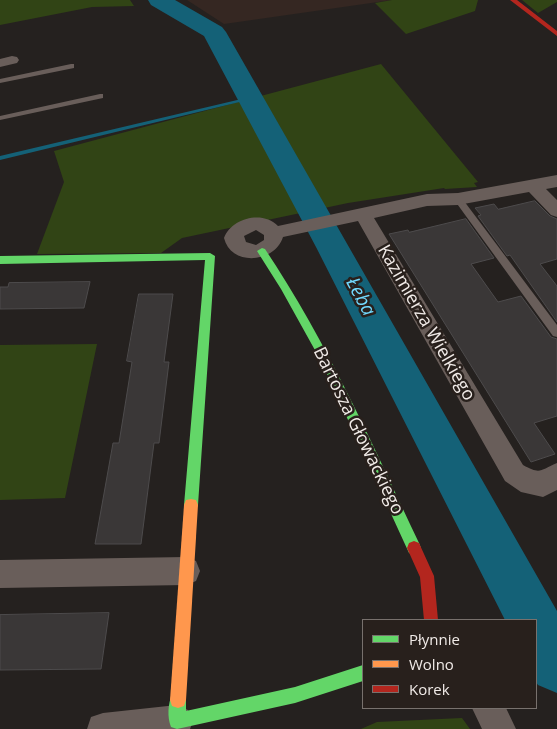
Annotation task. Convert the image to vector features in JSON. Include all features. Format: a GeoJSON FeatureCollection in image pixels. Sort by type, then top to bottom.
{"type":"FeatureCollection","features":[{"type":"Feature","properties":{"kind":"street"},"geometry":{"type":"LineString","coordinates":[[512,0],[557,34]]}},
{"type":"Feature","properties":{"kind":"street"},"geometry":{"type":"LineString","coordinates":[[274,233],[427,200],[458,199],[557,181]]}},
{"type":"Feature","properties":{"kind":"street"},"geometry":{"type":"LineString","coordinates":[[533,185],[557,211]]}},
{"type":"Feature","properties":{"kind":"street","name":"Kazimierza Wielkiego"},"geometry":{"type":"LineString","coordinates":[[353,216],[514,473],[530,483],[544,485],[557,475]]}},
{"type":"Feature","properties":{"kind":"street"},"geometry":{"type":"LineString","coordinates":[[257,223],[270,228],[274,233],[274,240],[270,246],[262,251],[245,250],[239,247],[234,236],[237,231],[249,224],[257,223]]}},
{"type":"Feature","properties":{"kind":"street","name":"Bartosza Głowackiego"},"geometry":{"type":"LineString","coordinates":[[262,251],[275,270],[327,362],[427,576],[431,619]]}},
{"type":"Feature","properties":{"kind":"street"},"geometry":{"type":"LineString","coordinates":[[0,260],[210,256],[186,571],[177,721]]}},
{"type":"Feature","properties":{"kind":"street"},"geometry":{"type":"LineString","coordinates":[[0,574],[186,571]]}},
{"type":"Feature","properties":{"kind":"street"},"geometry":{"type":"LineString","coordinates":[[103,729],[177,721],[295,695],[362,673]]}},
{"type":"Feature","properties":{"kind":"street"},"geometry":{"type":"LineString","coordinates":[[489,709],[500,729]]}},
{"type":"Feature","properties":{"kind":"lane"},"geometry":{"type":"LineString","coordinates":[[0,81],[71,66]]}},
{"type":"Feature","properties":{"kind":"lane"},"geometry":{"type":"LineString","coordinates":[[0,118],[100,96]]}},
{"type":"Feature","properties":{"kind":"lane"},"geometry":{"type":"LineString","coordinates":[[458,199],[557,332]]}},
{"type":"Feature","properties":{"kind":"shaded area"},"geometry":{"type":"Polygon","coordinates":[[[187,0],[392,0],[224,24],[187,0]]]}},
{"type":"Feature","properties":{"kind":"green space"},"geometry":{"type":"Polygon","coordinates":[[[0,0],[130,0],[134,6],[92,7],[0,25],[0,0]]]}},
{"type":"Feature","properties":{"kind":"green space"},"geometry":{"type":"Polygon","coordinates":[[[392,0],[478,0],[475,11],[406,34],[375,3],[392,0]]]}},
{"type":"Feature","properties":{"kind":"green space"},"geometry":{"type":"Polygon","coordinates":[[[522,0],[557,0],[557,2],[538,13],[522,0]]]}},
{"type":"Feature","properties":{"kind":"green space"},"geometry":{"type":"Polygon","coordinates":[[[381,64],[478,182],[474,183],[477,187],[444,188],[348,203],[182,238],[161,253],[37,254],[64,182],[54,151],[381,64]]]}},
{"type":"Feature","properties":{"kind":"green space"},"geometry":{"type":"Polygon","coordinates":[[[97,344],[65,498],[0,500],[0,345],[97,344]]]}},
{"type":"Feature","properties":{"kind":"green space"},"geometry":{"type":"Polygon","coordinates":[[[462,718],[470,729],[361,729],[377,722],[462,718]]]}},
{"type":"Feature","properties":{"kind":"building"},"geometry":{"type":"Polygon","coordinates":[[[535,201],[550,216],[557,219],[557,259],[540,264],[557,286],[557,322],[510,255],[507,256],[478,216],[481,215],[475,208],[494,204],[498,209],[535,201]]]}},
{"type":"Feature","properties":{"kind":"building"},"geometry":{"type":"Polygon","coordinates":[[[466,219],[494,258],[471,264],[498,302],[521,296],[551,337],[557,339],[557,416],[534,423],[555,454],[531,462],[389,234],[408,230],[409,232],[466,219]]]}},
{"type":"Feature","properties":{"kind":"building"},"geometry":{"type":"Polygon","coordinates":[[[90,282],[84,308],[0,309],[0,287],[8,287],[9,283],[90,282]]]}},
{"type":"Feature","properties":{"kind":"building"},"geometry":{"type":"Polygon","coordinates":[[[139,294],[173,294],[164,362],[169,362],[159,443],[154,443],[141,544],[95,544],[113,443],[119,443],[132,362],[127,361],[139,294]]]}},
{"type":"Feature","properties":{"kind":"building"},"geometry":{"type":"Polygon","coordinates":[[[109,613],[101,669],[0,670],[0,615],[109,613]]]}},
{"type":"Feature","properties":{"kind":"waterway","name":"Łeba"},"geometry":{"type":"LineString","coordinates":[[159,0],[214,32],[333,247],[532,619]]}},
{"type":"Feature","properties":{"kind":"waterway"},"geometry":{"type":"LineString","coordinates":[[0,158],[250,98]]}},
{"type":"Feature","properties":{"kind":"waterway","name":"Łeba"},"geometry":{"type":"LineString","coordinates":[[537,628],[557,666]]}},
{"type":"Feature","properties":{"kind":"traffic: fast"},"geometry":{"type":"LineString","coordinates":[[262,251],[306,322],[344,396],[414,548]]}},
{"type":"Feature","properties":{"kind":"traffic: fast"},"geometry":{"type":"LineString","coordinates":[[0,260],[210,256],[191,505]]}},
{"type":"Feature","properties":{"kind":"traffic: fast"},"geometry":{"type":"LineString","coordinates":[[178,700],[177,721],[295,695],[362,673]]}},
{"type":"Feature","properties":{"kind":"traffic: slow"},"geometry":{"type":"LineString","coordinates":[[178,700],[191,505]]}},
{"type":"Feature","properties":{"kind":"traffic: jam"},"geometry":{"type":"LineString","coordinates":[[513,0],[557,34]]}},
{"type":"Feature","properties":{"kind":"traffic: jam"},"geometry":{"type":"LineString","coordinates":[[414,548],[427,576],[431,619]]}}]}
